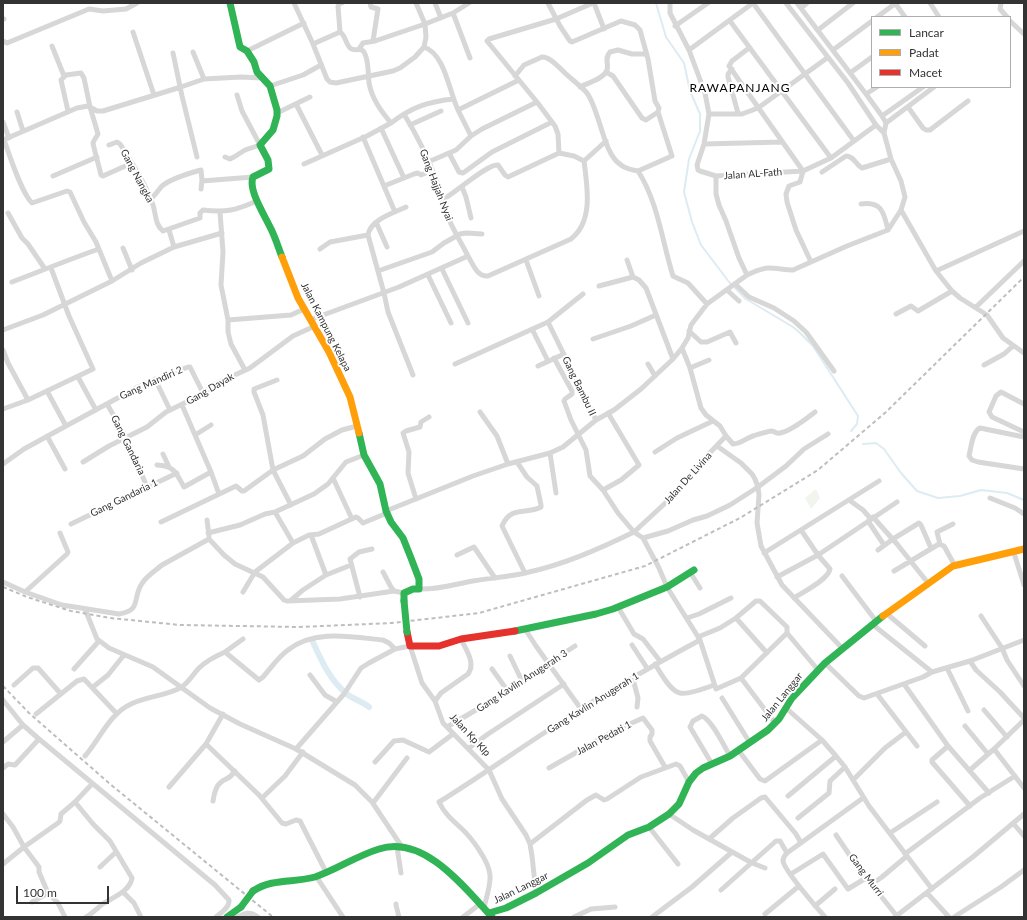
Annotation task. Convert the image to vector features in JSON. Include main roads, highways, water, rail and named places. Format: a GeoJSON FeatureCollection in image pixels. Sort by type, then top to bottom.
{"type":"FeatureCollection","features":[{"type":"Feature","properties":{"kind":"waterway"},"geometry":{"type":"LineString","coordinates":[[656,3],[666,37],[684,63],[690,91],[700,114],[700,131],[689,159],[684,192],[692,222],[701,245],[729,282],[746,299],[793,327],[813,346],[858,416],[857,424],[851,431]]}},
{"type":"Feature","properties":{"kind":"waterway"},"geometry":{"type":"LineString","coordinates":[[863,444],[876,443],[884,449],[901,473],[917,491],[938,498],[960,496],[981,490],[1007,493],[1024,500]]}},
{"type":"Feature","properties":{"kind":"waterway"},"geometry":{"type":"LineString","coordinates":[[312,640],[331,677],[336,683],[348,695],[369,707]]}},
{"type":"Feature","properties":{"kind":"railway"},"geometry":{"type":"LineString","coordinates":[[3,587],[27,597],[71,611],[110,618],[180,625],[299,627],[392,623],[479,613],[645,566],[740,518],[818,470],[886,412],[1024,277]]}},
{"type":"Feature","properties":{"kind":"railway"},"geometry":{"type":"LineString","coordinates":[[3,686],[29,713],[110,784],[273,917]]}},
{"type":"Feature","properties":{"kind":"district","name":"RAWAPANJANG"},"geometry":{"type":"Point","coordinates":[740,88]}}]}
